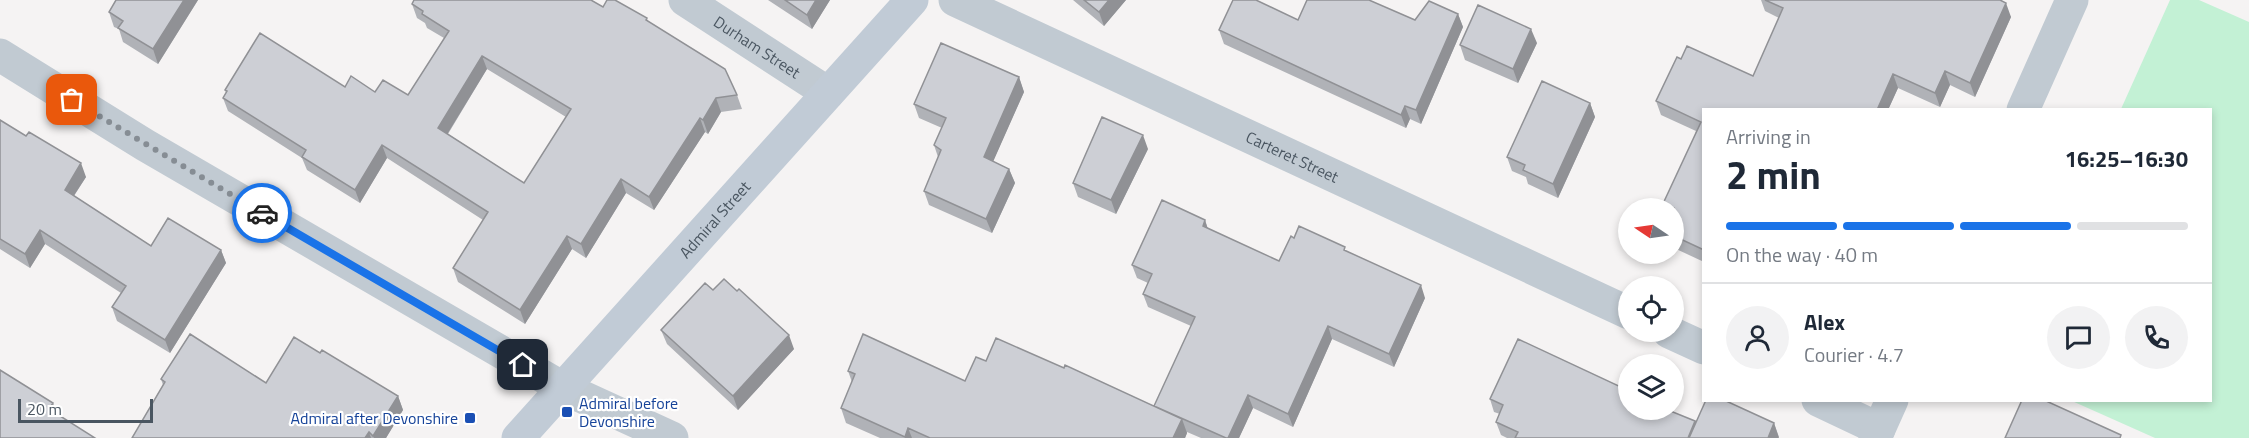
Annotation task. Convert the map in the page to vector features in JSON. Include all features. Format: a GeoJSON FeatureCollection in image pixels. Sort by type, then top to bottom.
{"type":"FeatureCollection","features":[{"type":"Feature","properties":{"kind":"main road","name":"Admiral Street"},"geometry":{"type":"LineString","coordinates":[[518,438],[912,0]]}},
{"type":"Feature","properties":{"kind":"street","name":"Durham Street"},"geometry":{"type":"LineString","coordinates":[[685,0],[828,93]]}},
{"type":"Feature","properties":{"kind":"street","name":"Carteret Street"},"geometry":{"type":"LineString","coordinates":[[955,0],[1618,308]]}},
{"type":"Feature","properties":{"kind":"street"},"geometry":{"type":"LineString","coordinates":[[2024,108],[2072,0]]}},
{"type":"Feature","properties":{"kind":"street"},"geometry":{"type":"LineString","coordinates":[[0,55],[145,145],[563,388],[672,438]]}},
{"type":"Feature","properties":{"kind":"street"},"geometry":{"type":"LineString","coordinates":[[1684,339],[1702,347]]}},
{"type":"Feature","properties":{"kind":"street"},"geometry":{"type":"LineString","coordinates":[[1824,402],[1882,422]]}},
{"type":"Feature","properties":{"kind":"green space"},"geometry":{"type":"Polygon","coordinates":[[[2170,0],[2199,0],[2249,22],[2249,438],[2155,438],[2074,402],[2212,402],[2212,108],[2121,108],[2170,0]]]}},
{"type":"Feature","properties":{"kind":"building"},"geometry":{"type":"Polygon","coordinates":[[[116,0],[184,0],[153,49],[118,28],[123,21],[109,12],[116,0]]]}},
{"type":"Feature","properties":{"kind":"building"},"geometry":{"type":"Polygon","coordinates":[[[414,0],[591,0],[603,7],[607,0],[615,0],[725,69],[737,95],[716,98],[703,120],[700,118],[649,197],[621,179],[581,244],[567,236],[520,310],[453,268],[488,212],[382,145],[355,190],[302,157],[306,150],[223,98],[227,91],[225,90],[260,33],[345,87],[351,76],[375,92],[383,80],[408,95],[449,31],[422,14],[423,11],[412,4],[414,0]],[[482,56],[438,128],[524,183],[571,109],[482,56]]]}},
{"type":"Feature","properties":{"kind":"building"},"geometry":{"type":"Polygon","coordinates":[[[785,0],[816,0],[807,15],[785,0]]]}},
{"type":"Feature","properties":{"kind":"building"},"geometry":{"type":"Polygon","coordinates":[[[1084,0],[1109,0],[1099,12],[1084,0]]]}},
{"type":"Feature","properties":{"kind":"building"},"geometry":{"type":"Polygon","coordinates":[[[1233,0],[1256,0],[1298,20],[1307,0],[1369,0],[1415,20],[1429,1],[1458,14],[1416,110],[1405,106],[1401,115],[1219,30],[1233,0]]]}},
{"type":"Feature","properties":{"kind":"building"},"geometry":{"type":"Polygon","coordinates":[[[1765,0],[2000,0],[2006,3],[1970,83],[1945,71],[1935,93],[1893,74],[1878,108],[1702,108],[1702,249],[1684,241],[1684,198],[1666,198],[1701,122],[1656,101],[1677,57],[1681,59],[1687,46],[1753,76],[1783,8],[1765,0]]]}},
{"type":"Feature","properties":{"kind":"building"},"geometry":{"type":"Polygon","coordinates":[[[1478,5],[1531,29],[1513,69],[1460,45],[1478,5]]]}},
{"type":"Feature","properties":{"kind":"building"},"geometry":{"type":"Polygon","coordinates":[[[941,43],[1019,77],[984,157],[1009,169],[986,219],[924,191],[941,150],[934,145],[946,118],[914,104],[941,43]]]}},
{"type":"Feature","properties":{"kind":"building"},"geometry":{"type":"Polygon","coordinates":[[[1542,81],[1590,103],[1553,184],[1523,170],[1525,165],[1507,157],[1542,81]]]}},
{"type":"Feature","properties":{"kind":"building"},"geometry":{"type":"Polygon","coordinates":[[[1102,117],[1143,135],[1111,200],[1073,183],[1102,117]]]}},
{"type":"Feature","properties":{"kind":"building"},"geometry":{"type":"Polygon","coordinates":[[[0,120],[26,136],[29,132],[81,163],[65,190],[151,246],[168,218],[221,250],[165,340],[112,307],[126,286],[40,230],[25,254],[0,239],[0,120]]]}},
{"type":"Feature","properties":{"kind":"building"},"geometry":{"type":"Polygon","coordinates":[[[1162,200],[1205,220],[1203,226],[1279,261],[1291,236],[1294,238],[1299,226],[1345,247],[1344,250],[1421,285],[1389,354],[1328,326],[1288,414],[1248,395],[1228,438],[1154,406],[1195,317],[1143,294],[1152,274],[1132,265],[1162,200]]]}},
{"type":"Feature","properties":{"kind":"building"},"geometry":{"type":"Polygon","coordinates":[[[724,279],[737,291],[739,289],[789,335],[733,396],[661,330],[705,283],[713,290],[724,279]]]}},
{"type":"Feature","properties":{"kind":"building"},"geometry":{"type":"Polygon","coordinates":[[[190,334],[266,383],[294,337],[320,353],[322,350],[398,396],[373,436],[369,432],[365,438],[132,438],[165,382],[161,379],[190,334]]]}},
{"type":"Feature","properties":{"kind":"building"},"geometry":{"type":"Polygon","coordinates":[[[863,334],[965,381],[976,357],[986,361],[996,338],[1064,368],[1065,365],[1182,419],[1173,438],[930,438],[908,428],[905,437],[841,408],[855,374],[848,371],[863,334]]]}},
{"type":"Feature","properties":{"kind":"building"},"geometry":{"type":"Polygon","coordinates":[[[1518,339],[1618,386],[1618,420],[1684,420],[1684,417],[1695,421],[1688,438],[1515,438],[1518,432],[1496,422],[1503,405],[1490,399],[1518,339]]]}},
{"type":"Feature","properties":{"kind":"building"},"geometry":{"type":"Polygon","coordinates":[[[0,370],[53,403],[49,409],[95,438],[0,438],[0,370]]]}},
{"type":"Feature","properties":{"kind":"building"},"geometry":{"type":"Polygon","coordinates":[[[1705,402],[1728,402],[1774,423],[1768,438],[1689,438],[1705,402]]]}},
{"type":"Feature","properties":{"kind":"building"},"geometry":{"type":"Polygon","coordinates":[[[2021,402],[2048,402],[2121,435],[2120,438],[2005,438],[2021,402]]]}},
{"type":"Feature","properties":{"kind":"way so far"},"geometry":{"type":"LineString","coordinates":[[72,100],[262,213]]}},
{"type":"Feature","properties":{"kind":"place","name":"Admiral before Devonshire"},"geometry":{"type":"Point","coordinates":[567,412]}},
{"type":"Feature","properties":{"kind":"place","name":"Admiral after Devonshire"},"geometry":{"type":"Point","coordinates":[470,418]}},
{"type":"Feature","properties":{"kind":"route"},"geometry":{"type":"LineString","coordinates":[[262,213],[523,365]]}}]}
